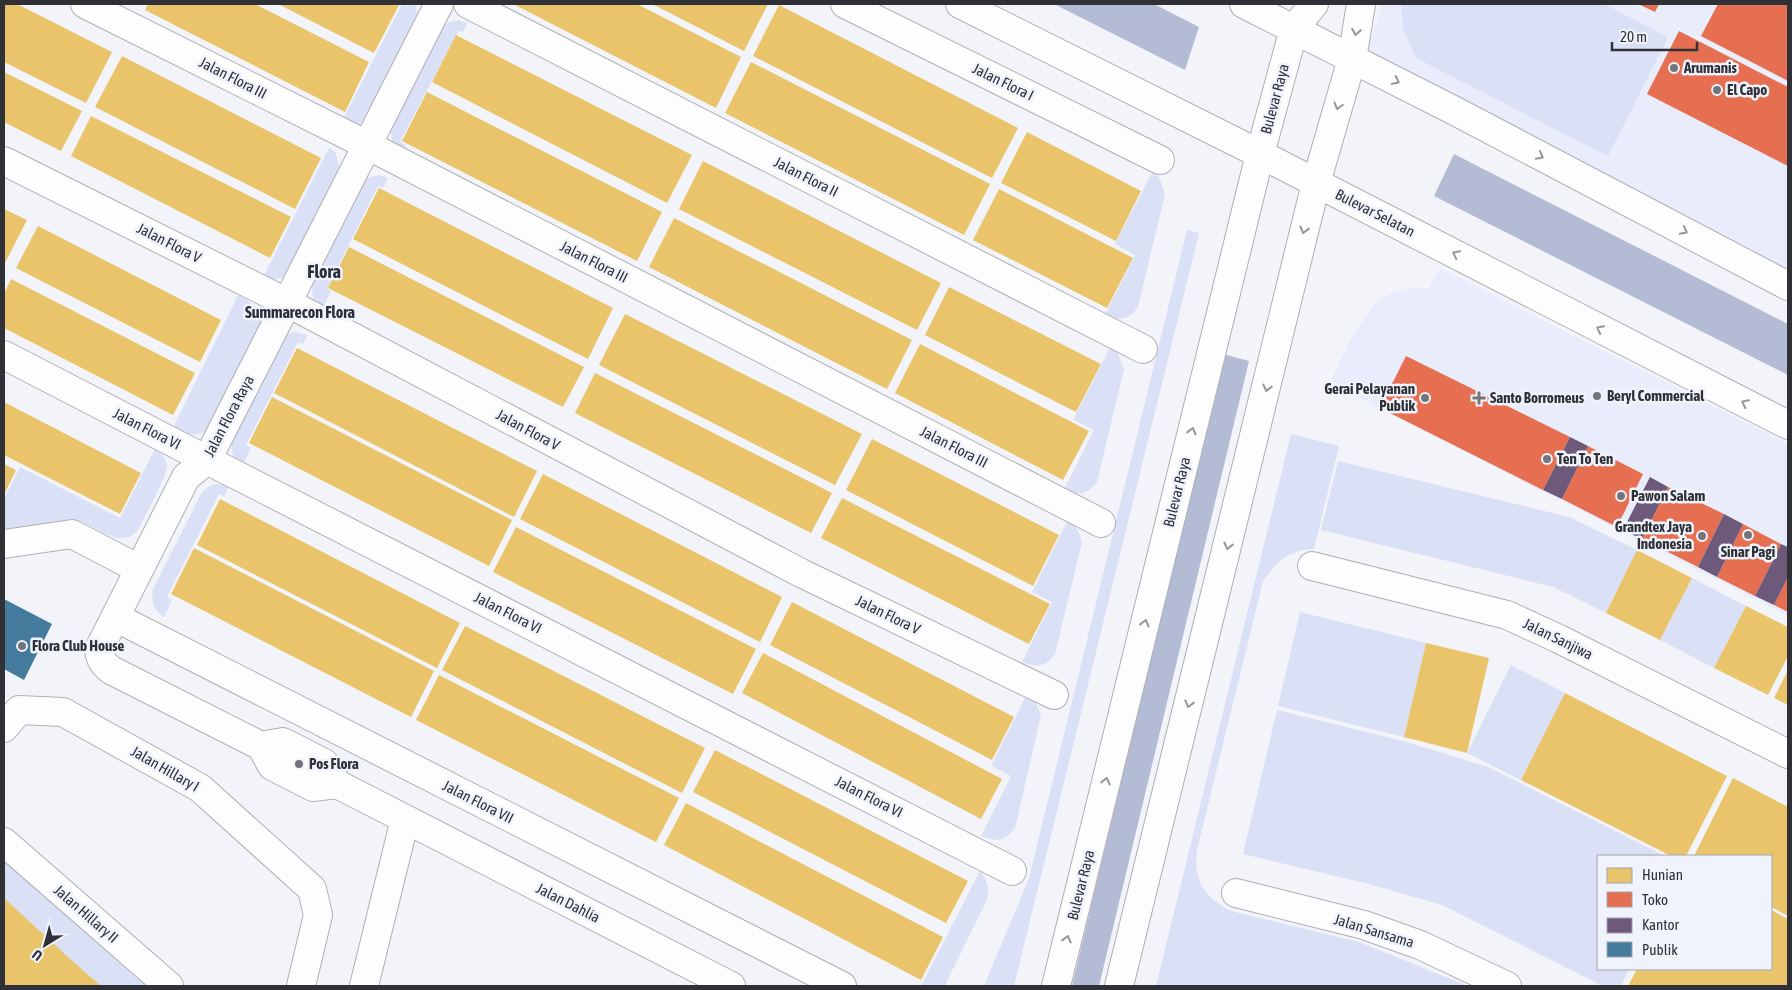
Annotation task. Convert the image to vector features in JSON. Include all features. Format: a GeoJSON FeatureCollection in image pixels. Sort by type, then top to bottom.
{"type":"FeatureCollection","features":[{"type":"Feature","properties":{"kind":"street","name":"Jalan Flora III"},"geometry":{"type":"LineString","coordinates":[[85,4],[367,145],[1101,523]]}},
{"type":"Feature","properties":{"kind":"street","name":"Jalan Flora Raya"},"geometry":{"type":"LineString","coordinates":[[406,819],[337,784],[324,763],[272,766],[261,746],[111,670],[104,665],[100,658],[99,649],[186,477],[207,460],[439,4]]}},
{"type":"Feature","properties":{"kind":"street","name":"Jalan Flora II"},"geometry":{"type":"LineString","coordinates":[[468,4],[1143,349]]}},
{"type":"Feature","properties":{"kind":"street","name":"Jalan Flora I"},"geometry":{"type":"LineString","coordinates":[[845,4],[1160,160]]}},
{"type":"Feature","properties":{"kind":"street","name":"Bulevar Selatan"},"geometry":{"type":"LineString","coordinates":[[960,4],[1260,154],[1788,426]]}},
{"type":"Feature","properties":{"kind":"street"},"geometry":{"type":"LineString","coordinates":[[1244,4],[1455,111],[1788,286]]}},
{"type":"Feature","properties":{"kind":"street","name":"Bulevar Raya"},"geometry":{"type":"LineString","coordinates":[[1056,986],[1260,154],[1294,29],[1314,4]]}},
{"type":"Feature","properties":{"kind":"street"},"geometry":{"type":"LineString","coordinates":[[1119,986],[1316,183],[1352,60],[1361,4]]}},
{"type":"Feature","properties":{"kind":"street","name":"Jalan Flora V"},"geometry":{"type":"LineString","coordinates":[[4,161],[288,303],[800,573],[1054,695]]}},
{"type":"Feature","properties":{"kind":"street","name":"Jalan Flora VI"},"geometry":{"type":"LineString","coordinates":[[4,355],[1012,871]]}},
{"type":"Feature","properties":{"kind":"street"},"geometry":{"type":"LineString","coordinates":[[4,544],[72,534],[139,569]]}},
{"type":"Feature","properties":{"kind":"street","name":"Jalan Sanjiwa"},"geometry":{"type":"LineString","coordinates":[[1312,566],[1507,615],[1559,639],[1788,754]]}},
{"type":"Feature","properties":{"kind":"street","name":"Jalan Flora VII"},"geometry":{"type":"LineString","coordinates":[[115,618],[842,986]]}},
{"type":"Feature","properties":{"kind":"street","name":"Jalan Hillary I"},"geometry":{"type":"LineString","coordinates":[[12,719],[63,712],[200,788],[312,889],[318,915],[301,986]]}},
{"type":"Feature","properties":{"kind":"street"},"geometry":{"type":"LineString","coordinates":[[364,986],[406,819]]}},
{"type":"Feature","properties":{"kind":"street","name":"Jalan Dahlia"},"geometry":{"type":"LineString","coordinates":[[406,819],[731,986]]}},
{"type":"Feature","properties":{"kind":"street","name":"Jalan Hillary II"},"geometry":{"type":"LineString","coordinates":[[4,842],[169,986]]}},
{"type":"Feature","properties":{"kind":"street","name":"Jalan Sansama"},"geometry":{"type":"LineString","coordinates":[[1236,893],[1364,925],[1420,945],[1507,986]]}},
{"type":"Feature","properties":{"kind":"shaded area"},"geometry":{"type":"Polygon","coordinates":[[[402,4],[415,4],[418,16],[366,120],[360,124],[340,125],[402,4]]]}},
{"type":"Feature","properties":{"kind":"shaded area"},"geometry":{"type":"Polygon","coordinates":[[[1054,4],[1154,4],[1199,27],[1185,70],[1054,4]]]}},
{"type":"Feature","properties":{"kind":"shaded area"},"geometry":{"type":"Polygon","coordinates":[[[1382,4],[1629,4],[1788,85],[1788,275],[1366,55],[1382,4]]]}},
{"type":"Feature","properties":{"kind":"shaded area"},"geometry":{"type":"Polygon","coordinates":[[[1401,4],[1604,4],[1668,37],[1608,156],[1416,58],[1403,29],[1401,4]]]}},
{"type":"Feature","properties":{"kind":"shaded area"},"geometry":{"type":"Polygon","coordinates":[[[1631,4],[1788,4],[1788,84],[1631,4]]]}},
{"type":"Feature","properties":{"kind":"shaded area"},"geometry":{"type":"Polygon","coordinates":[[[458,20],[468,23],[463,32],[458,31],[400,142],[406,145],[402,153],[393,142],[391,128],[442,29],[447,23],[458,20]]]}},
{"type":"Feature","properties":{"kind":"shaded area"},"geometry":{"type":"Polygon","coordinates":[[[329,148],[335,152],[341,170],[288,274],[276,280],[262,279],[329,148]]]}},
{"type":"Feature","properties":{"kind":"shaded area"},"geometry":{"type":"Polygon","coordinates":[[[1454,154],[1788,324],[1788,375],[1434,196],[1454,154]]]}},
{"type":"Feature","properties":{"kind":"shaded area"},"geometry":{"type":"Polygon","coordinates":[[[1152,173],[1159,177],[1165,194],[1138,307],[1128,317],[1120,319],[1110,317],[1105,315],[1135,255],[1115,244],[1152,173]]]}},
{"type":"Feature","properties":{"kind":"shaded area"},"geometry":{"type":"Polygon","coordinates":[[[379,175],[388,178],[383,188],[378,186],[327,289],[331,291],[323,308],[313,298],[312,283],[362,184],[367,178],[379,175]]]}},
{"type":"Feature","properties":{"kind":"shaded area"},"geometry":{"type":"Polygon","coordinates":[[[1187,230],[1199,233],[1014,986],[984,986],[1029,878],[1187,230]]]}},
{"type":"Feature","properties":{"kind":"shaded area","name":"Beryl Commercial"},"geometry":{"type":"Polygon","coordinates":[[[1440,268],[1788,444],[1788,616],[1330,383],[1350,340],[1377,300],[1402,289],[1429,288],[1440,268]]]}},
{"type":"Feature","properties":{"kind":"shaded area"},"geometry":{"type":"Polygon","coordinates":[[[238,295],[255,307],[260,314],[263,325],[211,428],[197,434],[187,434],[173,428],[238,295]]]}},
{"type":"Feature","properties":{"kind":"shaded area"},"geometry":{"type":"Polygon","coordinates":[[[294,332],[308,335],[303,344],[298,342],[246,445],[251,448],[243,465],[236,461],[233,455],[231,440],[281,340],[294,332]]]}},
{"type":"Feature","properties":{"kind":"shaded area"},"geometry":{"type":"Polygon","coordinates":[[[1110,348],[1117,352],[1124,369],[1097,482],[1086,492],[1078,494],[1069,492],[1064,490],[1094,430],[1073,420],[1110,348]]]}},
{"type":"Feature","properties":{"kind":"shaded area"},"geometry":{"type":"Polygon","coordinates":[[[1223,354],[1249,361],[1099,986],[1072,986],[1223,354]]]}},
{"type":"Feature","properties":{"kind":"shaded area"},"geometry":{"type":"Polygon","coordinates":[[[1291,434],[1339,446],[1314,549],[1298,551],[1284,558],[1263,581],[1197,850],[1196,861],[1199,879],[1207,894],[1231,911],[1359,942],[1468,986],[1156,986],[1291,434]]]}},
{"type":"Feature","properties":{"kind":"shaded area"},"geometry":{"type":"Polygon","coordinates":[[[155,449],[165,459],[167,469],[139,528],[132,535],[124,538],[116,537],[72,519],[4,531],[4,499],[20,467],[120,518],[155,449]]]}},
{"type":"Feature","properties":{"kind":"shaded area"},"geometry":{"type":"Polygon","coordinates":[[[1338,461],[1569,517],[1637,550],[1606,613],[1553,587],[1321,530],[1338,461]]]}},
{"type":"Feature","properties":{"kind":"shaded area"},"geometry":{"type":"Polygon","coordinates":[[[215,484],[229,487],[224,496],[219,494],[167,597],[172,600],[164,617],[160,615],[153,603],[152,591],[202,492],[215,484]]]}},
{"type":"Feature","properties":{"kind":"shaded area"},"geometry":{"type":"Polygon","coordinates":[[[1068,520],[1074,525],[1082,542],[1055,654],[1045,664],[1037,666],[1027,664],[1022,662],[1052,602],[1032,592],[1068,520]]]}},
{"type":"Feature","properties":{"kind":"shaded area"},"geometry":{"type":"Polygon","coordinates":[[[1692,578],[1746,606],[1714,668],[1660,640],[1692,578]]]}},
{"type":"Feature","properties":{"kind":"shaded area"},"geometry":{"type":"Polygon","coordinates":[[[1300,612],[1426,643],[1404,737],[1278,706],[1300,612]]]}},
{"type":"Feature","properties":{"kind":"shaded area"},"geometry":{"type":"Polygon","coordinates":[[[1511,665],[1565,693],[1521,780],[1467,753],[1511,665]]]}},
{"type":"Feature","properties":{"kind":"shaded area"},"geometry":{"type":"Polygon","coordinates":[[[1027,694],[1034,698],[1041,715],[1015,828],[1000,840],[981,836],[1011,776],[991,766],[1027,694]]]}},
{"type":"Feature","properties":{"kind":"shaded area"},"geometry":{"type":"Polygon","coordinates":[[[1277,710],[1403,741],[1488,767],[1663,855],[1597,855],[1597,970],[1629,970],[1621,986],[1603,986],[1442,905],[1369,884],[1243,854],[1277,710]]]}},
{"type":"Feature","properties":{"kind":"shaded area"},"geometry":{"type":"Polygon","coordinates":[[[4,861],[146,986],[4,986],[4,861]]]}},
{"type":"Feature","properties":{"kind":"shaded area"},"geometry":{"type":"Polygon","coordinates":[[[980,871],[988,885],[986,902],[945,985],[921,986],[980,871]]]}},
{"type":"Feature","properties":{"kind":"building: Hunian"},"geometry":{"type":"Polygon","coordinates":[[[4,4],[17,4],[112,52],[86,103],[4,62],[4,4]]]}},
{"type":"Feature","properties":{"kind":"building: Hunian"},"geometry":{"type":"Polygon","coordinates":[[[148,4],[255,4],[369,62],[345,112],[145,10],[148,4]]]}},
{"type":"Feature","properties":{"kind":"building: Hunian"},"geometry":{"type":"Polygon","coordinates":[[[278,4],[397,4],[399,5],[374,53],[278,4]]]}},
{"type":"Feature","properties":{"kind":"building: Hunian"},"geometry":{"type":"Polygon","coordinates":[[[513,4],[637,4],[741,57],[716,108],[513,4]]]}},
{"type":"Feature","properties":{"kind":"building: Hunian"},"geometry":{"type":"Polygon","coordinates":[[[652,4],[768,4],[744,51],[652,4]]]}},
{"type":"Feature","properties":{"kind":"building: Hunian"},"geometry":{"type":"Polygon","coordinates":[[[779,5],[1018,128],[992,178],[753,56],[779,5]]]}},
{"type":"Feature","properties":{"kind":"building: Hunian"},"geometry":{"type":"Polygon","coordinates":[[[456,35],[692,155],[667,203],[432,82],[456,35]]]}},
{"type":"Feature","properties":{"kind":"building: Hunian"},"geometry":{"type":"Polygon","coordinates":[[[122,56],[321,158],[295,209],[95,107],[122,56]]]}},
{"type":"Feature","properties":{"kind":"building: Hunian"},"geometry":{"type":"Polygon","coordinates":[[[751,62],[990,184],[964,235],[725,113],[751,62]]]}},
{"type":"Feature","properties":{"kind":"building: Hunian"},"geometry":{"type":"Polygon","coordinates":[[[4,72],[82,111],[61,151],[4,122],[4,72]]]}},
{"type":"Feature","properties":{"kind":"building: Hunian"},"geometry":{"type":"Polygon","coordinates":[[[427,92],[662,212],[637,261],[402,141],[427,92]]]}},
{"type":"Feature","properties":{"kind":"building: Hunian"},"geometry":{"type":"Polygon","coordinates":[[[91,116],[291,217],[270,258],[71,156],[91,116]]]}},
{"type":"Feature","properties":{"kind":"building: Hunian"},"geometry":{"type":"Polygon","coordinates":[[[1027,132],[1141,191],[1116,241],[1001,183],[1027,132]]]}},
{"type":"Feature","properties":{"kind":"building: Hunian"},"geometry":{"type":"Polygon","coordinates":[[[703,161],[941,283],[917,330],[679,209],[703,161]]]}},
{"type":"Feature","properties":{"kind":"building: Hunian"},"geometry":{"type":"Polygon","coordinates":[[[379,188],[613,308],[588,359],[353,239],[379,188]]]}},
{"type":"Feature","properties":{"kind":"building: Hunian"},"geometry":{"type":"Polygon","coordinates":[[[999,189],[1133,258],[1107,308],[973,240],[999,189]]]}},
{"type":"Feature","properties":{"kind":"building: Hunian"},"geometry":{"type":"Polygon","coordinates":[[[4,209],[27,220],[5,263],[4,262],[4,209]]]}},
{"type":"Feature","properties":{"kind":"building: Hunian"},"geometry":{"type":"Polygon","coordinates":[[[674,218],[912,340],[887,389],[649,267],[674,218]]]}},
{"type":"Feature","properties":{"kind":"building: Hunian"},"geometry":{"type":"Polygon","coordinates":[[[38,226],[221,320],[200,362],[16,268],[38,226]]]}},
{"type":"Feature","properties":{"kind":"building: Hunian"},"geometry":{"type":"Polygon","coordinates":[[[349,247],[584,367],[563,407],[328,288],[349,247]]]}},
{"type":"Feature","properties":{"kind":"building: Hunian"},"geometry":{"type":"Polygon","coordinates":[[[11,279],[195,373],[173,415],[4,328],[4,294],[11,279]]]}},
{"type":"Feature","properties":{"kind":"building: Hunian"},"geometry":{"type":"Polygon","coordinates":[[[949,287],[1101,364],[1076,412],[925,335],[949,287]]]}},
{"type":"Feature","properties":{"kind":"building: Hunian"},"geometry":{"type":"Polygon","coordinates":[[[625,314],[862,434],[835,485],[599,365],[625,314]]]}},
{"type":"Feature","properties":{"kind":"building: Hunian"},"geometry":{"type":"Polygon","coordinates":[[[920,344],[1089,431],[1063,480],[895,393],[920,344]]]}},
{"type":"Feature","properties":{"kind":"building: Hunian"},"geometry":{"type":"Polygon","coordinates":[[[297,348],[537,471],[514,517],[274,393],[297,348]]]}},
{"type":"Feature","properties":{"kind":"building: Hunian"},"geometry":{"type":"Polygon","coordinates":[[[595,373],[832,493],[811,533],[575,413],[595,373]]]}},
{"type":"Feature","properties":{"kind":"building: Hunian"},"geometry":{"type":"Polygon","coordinates":[[[272,397],[512,520],[489,566],[249,443],[272,397]]]}},
{"type":"Feature","properties":{"kind":"building: Hunian"},"geometry":{"type":"Polygon","coordinates":[[[4,402],[141,473],[120,514],[4,455],[4,402]]]}},
{"type":"Feature","properties":{"kind":"building: Hunian"},"geometry":{"type":"Polygon","coordinates":[[[872,439],[1059,535],[1033,586],[846,490],[872,439]]]}},
{"type":"Feature","properties":{"kind":"building: Hunian"},"geometry":{"type":"Polygon","coordinates":[[[4,464],[16,470],[4,495],[4,464]]]}},
{"type":"Feature","properties":{"kind":"building: Hunian"},"geometry":{"type":"Polygon","coordinates":[[[543,474],[782,597],[760,642],[520,519],[543,474]]]}},
{"type":"Feature","properties":{"kind":"building: Hunian"},"geometry":{"type":"Polygon","coordinates":[[[842,498],[1050,604],[1029,644],[821,538],[842,498]]]}},
{"type":"Feature","properties":{"kind":"building: Hunian"},"geometry":{"type":"Polygon","coordinates":[[[220,499],[460,623],[437,668],[197,545],[220,499]]]}},
{"type":"Feature","properties":{"kind":"building: Hunian"},"geometry":{"type":"Polygon","coordinates":[[[516,527],[756,649],[733,694],[493,572],[516,527]]]}},
{"type":"Feature","properties":{"kind":"building: Hunian"},"geometry":{"type":"Polygon","coordinates":[[[194,548],[434,671],[411,717],[171,594],[194,548]]]}},
{"type":"Feature","properties":{"kind":"building: Hunian"},"geometry":{"type":"Polygon","coordinates":[[[1637,550],[1692,578],[1660,640],[1606,613],[1637,550]]]}},
{"type":"Feature","properties":{"kind":"building: Hunian"},"geometry":{"type":"Polygon","coordinates":[[[792,602],[1014,717],[992,760],[770,645],[792,602]]]}},
{"type":"Feature","properties":{"kind":"building: Hunian"},"geometry":{"type":"Polygon","coordinates":[[[1746,606],[1788,627],[1788,656],[1768,695],[1714,668],[1746,606]]]}},
{"type":"Feature","properties":{"kind":"building: Hunian"},"geometry":{"type":"Polygon","coordinates":[[[465,626],[705,748],[682,793],[442,670],[465,626]]]}},
{"type":"Feature","properties":{"kind":"building: Hunian"},"geometry":{"type":"Polygon","coordinates":[[[1426,643],[1489,658],[1467,753],[1404,737],[1426,643]]]}},
{"type":"Feature","properties":{"kind":"building: Hunian"},"geometry":{"type":"Polygon","coordinates":[[[763,653],[1002,779],[981,819],[742,693],[763,653]]]}},
{"type":"Feature","properties":{"kind":"building: Hunian"},"geometry":{"type":"Polygon","coordinates":[[[1788,670],[1788,705],[1774,698],[1788,670]]]}},
{"type":"Feature","properties":{"kind":"building: Hunian"},"geometry":{"type":"Polygon","coordinates":[[[439,675],[679,798],[656,842],[416,720],[439,675]]]}},
{"type":"Feature","properties":{"kind":"building: Hunian"},"geometry":{"type":"Polygon","coordinates":[[[1565,693],[1727,776],[1687,855],[1669,855],[1521,780],[1565,693]]]}},
{"type":"Feature","properties":{"kind":"building: Hunian"},"geometry":{"type":"Polygon","coordinates":[[[715,750],[968,881],[946,923],[693,792],[715,750]]]}},
{"type":"Feature","properties":{"kind":"building: Hunian"},"geometry":{"type":"Polygon","coordinates":[[[1733,778],[1788,807],[1788,916],[1772,908],[1772,855],[1694,855],[1733,778]]]}},
{"type":"Feature","properties":{"kind":"building: Hunian"},"geometry":{"type":"Polygon","coordinates":[[[686,803],[943,937],[921,980],[664,845],[686,803]]]}},
{"type":"Feature","properties":{"kind":"building: Hunian"},"geometry":{"type":"Polygon","coordinates":[[[4,898],[69,958],[101,986],[4,986],[4,898]]]}},
{"type":"Feature","properties":{"kind":"building: Hunian"},"geometry":{"type":"Polygon","coordinates":[[[1772,911],[1788,919],[1788,986],[1628,986],[1636,970],[1772,970],[1772,911]]]}},
{"type":"Feature","properties":{"kind":"building: Toko"},"geometry":{"type":"Polygon","coordinates":[[[1638,4],[1659,4],[1655,12],[1638,4]]]}},
{"type":"Feature","properties":{"kind":"building: Toko"},"geometry":{"type":"Polygon","coordinates":[[[1718,4],[1788,4],[1788,81],[1701,36],[1718,4]]]}},
{"type":"Feature","properties":{"kind":"building: Toko"},"geometry":{"type":"Polygon","coordinates":[[[1679,31],[1788,87],[1788,166],[1647,94],[1679,31]]]}},
{"type":"Feature","properties":{"kind":"building: Toko"},"geometry":{"type":"Polygon","coordinates":[[[1406,356],[1570,437],[1543,490],[1380,408],[1406,356]]]}},
{"type":"Feature","properties":{"kind":"building: Toko"},"geometry":{"type":"Polygon","coordinates":[[[1588,446],[1643,474],[1617,527],[1562,499],[1588,446]]]}},
{"type":"Feature","properties":{"kind":"building: Toko"},"geometry":{"type":"Polygon","coordinates":[[[1668,487],[1724,514],[1698,567],[1642,539],[1668,487]]]}},
{"type":"Feature","properties":{"kind":"building: Toko"},"geometry":{"type":"Polygon","coordinates":[[[1743,524],[1781,544],[1755,596],[1717,577],[1743,524]]]}},
{"type":"Feature","properties":{"kind":"building: Toko"},"geometry":{"type":"Polygon","coordinates":[[[1788,577],[1788,612],[1774,605],[1788,577]]]}},
{"type":"Feature","properties":{"kind":"building: Kantor"},"geometry":{"type":"Polygon","coordinates":[[[1570,437],[1588,446],[1562,499],[1543,490],[1570,437]]]}},
{"type":"Feature","properties":{"kind":"building: Kantor"},"geometry":{"type":"Polygon","coordinates":[[[1650,477],[1668,487],[1642,539],[1623,530],[1650,477]]]}},
{"type":"Feature","properties":{"kind":"building: Kantor"},"geometry":{"type":"Polygon","coordinates":[[[1724,514],[1743,524],[1717,577],[1698,567],[1724,514]]]}},
{"type":"Feature","properties":{"kind":"building: Kantor"},"geometry":{"type":"Polygon","coordinates":[[[1781,544],[1788,547],[1788,577],[1774,605],[1755,596],[1781,544]]]}},
{"type":"Feature","properties":{"kind":"building: Publik","name":"Flora Club House"},"geometry":{"type":"Polygon","coordinates":[[[4,599],[52,624],[24,680],[4,669],[4,599]]]}},
{"type":"Feature","properties":{"kind":"place","name":"Arumanis"},"geometry":{"type":"Point","coordinates":[1674,68]}},
{"type":"Feature","properties":{"kind":"place","name":"El Capo"},"geometry":{"type":"Point","coordinates":[1717,90]}},
{"type":"Feature","properties":{"kind":"place","name":"Beryl Commercial"},"geometry":{"type":"Point","coordinates":[1597,396]}},
{"type":"Feature","properties":{"kind":"place","name":"Gerai Pelayanan Publik"},"geometry":{"type":"Point","coordinates":[1425,398]}},
{"type":"Feature","properties":{"kind":"place","name":"Santo Borromeus"},"geometry":{"type":"Point","coordinates":[1479,398]}},
{"type":"Feature","properties":{"kind":"place","name":"Ten To Ten"},"geometry":{"type":"Point","coordinates":[1547,459]}},
{"type":"Feature","properties":{"kind":"place","name":"Pawon Salam"},"geometry":{"type":"Point","coordinates":[1621,496]}},
{"type":"Feature","properties":{"kind":"place","name":"Sinar Pagi"},"geometry":{"type":"Point","coordinates":[1748,535]}},
{"type":"Feature","properties":{"kind":"place","name":"Grandtex Jaya Indonesia"},"geometry":{"type":"Point","coordinates":[1702,536]}},
{"type":"Feature","properties":{"kind":"place","name":"Flora Club House"},"geometry":{"type":"Point","coordinates":[22,646]}},
{"type":"Feature","properties":{"kind":"place","name":"Pos Flora"},"geometry":{"type":"Point","coordinates":[299,764]}},
{"type":"Feature","properties":{"kind":"district","name":"Flora"},"geometry":{"type":"Point","coordinates":[324,272]}},
{"type":"Feature","properties":{"kind":"district","name":"Summarecon Flora"},"geometry":{"type":"Point","coordinates":[300,312]}}]}
